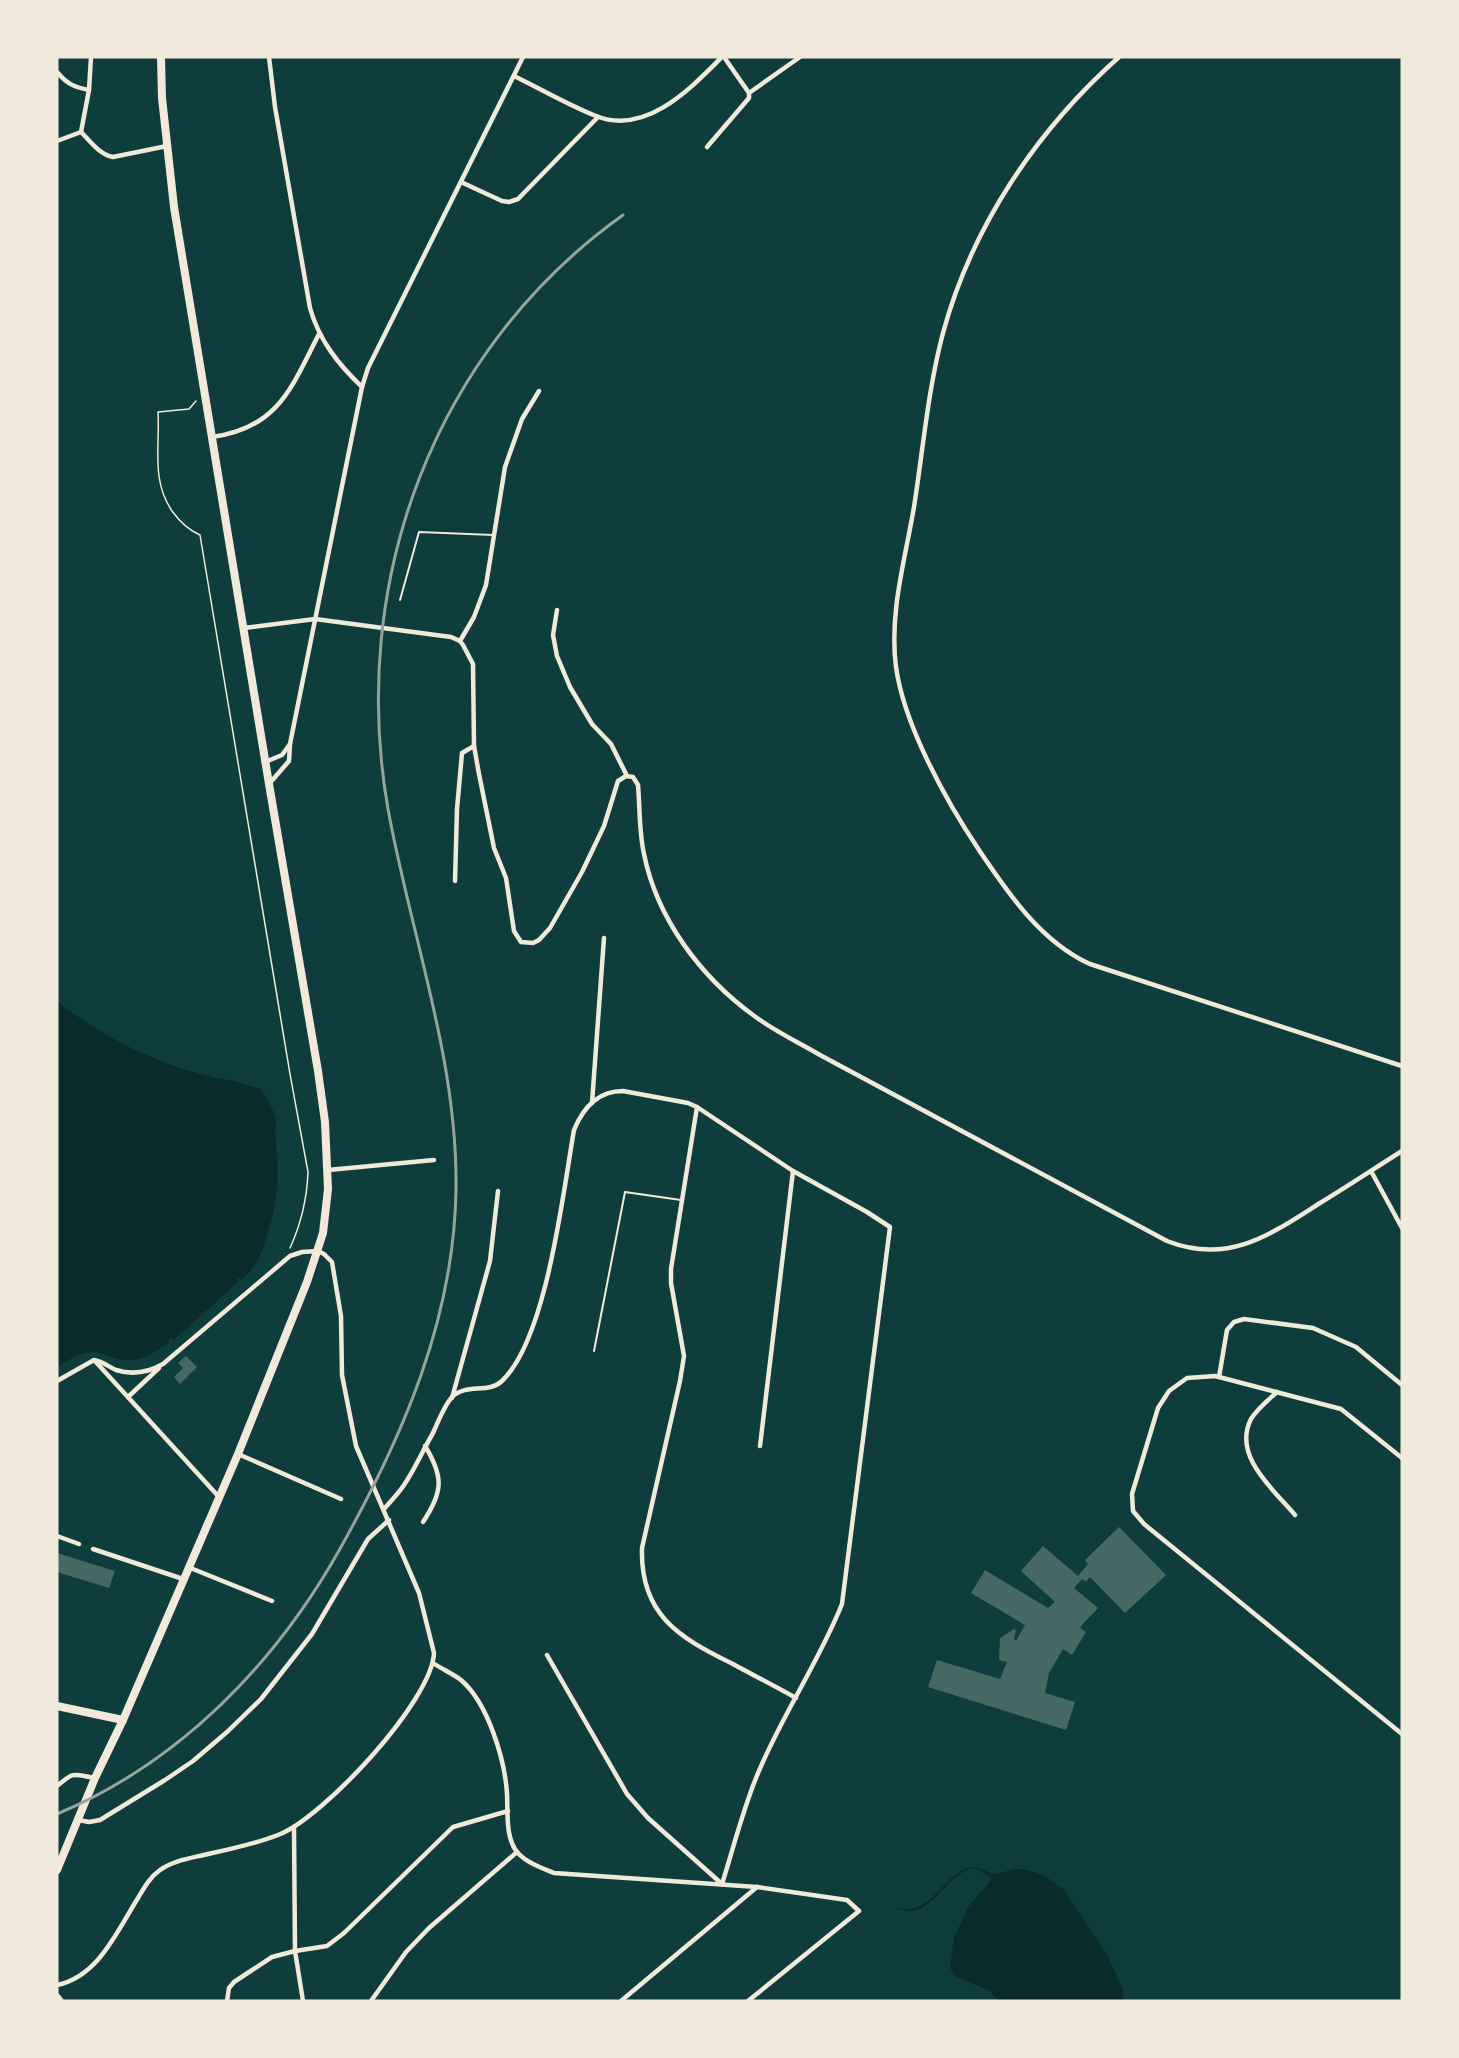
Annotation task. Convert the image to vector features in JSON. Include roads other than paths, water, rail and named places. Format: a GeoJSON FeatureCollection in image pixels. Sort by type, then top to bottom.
{"type":"FeatureCollection","features":[{"type":"Feature","properties":{"kind":"main road"},"geometry":{"type":"LineString","coordinates":[[57,1870],[238,1454],[303,1293],[318,1251],[326,1213],[328,1170],[325,1122],[318,1071],[268,784],[174,207],[162,98],[162,57]]}},
{"type":"Feature","properties":{"kind":"main road"},"geometry":{"type":"LineString","coordinates":[[57,1706],[123,1720]]}},
{"type":"Feature","properties":{"kind":"street"},"geometry":{"type":"LineString","coordinates":[[81,132],[89,90],[91,57]]}},
{"type":"Feature","properties":{"kind":"street"},"geometry":{"type":"LineString","coordinates":[[269,57],[274,106],[314,323],[335,359],[362,387]]}},
{"type":"Feature","properties":{"kind":"street"},"geometry":{"type":"LineString","coordinates":[[268,784],[290,762],[290,744],[362,387],[373,357],[523,57]]}},
{"type":"Feature","properties":{"kind":"street"},"geometry":{"type":"LineString","coordinates":[[514,76],[598,117],[626,120],[663,108],[680,97],[723,57],[749,93],[749,98],[708,147]]}},
{"type":"Feature","properties":{"kind":"street"},"geometry":{"type":"LineString","coordinates":[[749,93],[800,57]]}},
{"type":"Feature","properties":{"kind":"street"},"geometry":{"type":"LineString","coordinates":[[1119,57],[1076,98],[1036,145],[1022,166],[979,240],[951,310],[937,360],[898,594],[894,628],[899,684],[918,735],[948,802],[992,870],[1024,911],[1052,940],[1090,964],[1402,1066]]}},
{"type":"Feature","properties":{"kind":"street"},"geometry":{"type":"LineString","coordinates":[[57,72],[74,87],[89,90]]}},
{"type":"Feature","properties":{"kind":"street"},"geometry":{"type":"LineString","coordinates":[[461,182],[502,201],[509,202],[518,199],[598,117]]}},
{"type":"Feature","properties":{"kind":"street"},"geometry":{"type":"LineString","coordinates":[[81,132],[98,150],[113,157],[167,146]]}},
{"type":"Feature","properties":{"kind":"street"},"geometry":{"type":"LineString","coordinates":[[57,141],[81,132]]}},
{"type":"Feature","properties":{"kind":"street"},"geometry":{"type":"LineString","coordinates":[[212,437],[230,435],[267,416],[289,393],[319,334]]}},
{"type":"Feature","properties":{"kind":"street"},"geometry":{"type":"LineString","coordinates":[[460,641],[474,617],[486,585],[505,467],[522,419],[539,391]]}},
{"type":"Feature","properties":{"kind":"street"},"geometry":{"type":"LineString","coordinates":[[557,610],[554,635],[557,656],[570,687],[592,724],[611,744],[627,776]]}},
{"type":"Feature","properties":{"kind":"street"},"geometry":{"type":"LineString","coordinates":[[244,628],[315,619],[451,637],[460,641],[473,664],[474,746],[488,825],[506,878],[514,931],[521,942],[533,943],[539,940],[550,927],[582,872],[604,826],[618,781],[627,776],[633,777],[639,786],[646,867],[669,922],[691,954],[738,1003],[772,1028],[811,1050],[1167,1241],[1192,1250],[1213,1250],[1238,1246],[1280,1229],[1402,1151]]}},
{"type":"Feature","properties":{"kind":"street"},"geometry":{"type":"LineString","coordinates":[[265,762],[282,755],[290,744]]}},
{"type":"Feature","properties":{"kind":"street"},"geometry":{"type":"LineString","coordinates":[[455,881],[457,809],[462,753],[474,746]]}},
{"type":"Feature","properties":{"kind":"street"},"geometry":{"type":"LineString","coordinates":[[592,1103],[604,938]]}},
{"type":"Feature","properties":{"kind":"street"},"geometry":{"type":"LineString","coordinates":[[452,1398],[469,1390],[490,1389],[496,1386],[513,1368],[526,1345],[549,1269],[574,1130],[581,1115],[606,1093],[623,1091],[680,1101],[697,1107],[793,1171],[890,1227],[842,1604],[756,1778],[722,1884]]}},
{"type":"Feature","properties":{"kind":"street"},"geometry":{"type":"LineString","coordinates":[[697,1107],[671,1276],[684,1356],[642,1548],[643,1575],[657,1610],[690,1641],[796,1698]]}},
{"type":"Feature","properties":{"kind":"street"},"geometry":{"type":"LineString","coordinates":[[328,1170],[434,1160]]}},
{"type":"Feature","properties":{"kind":"street"},"geometry":{"type":"LineString","coordinates":[[760,1446],[793,1171]]}},
{"type":"Feature","properties":{"kind":"street"},"geometry":{"type":"LineString","coordinates":[[1371,1171],[1402,1227]]}},
{"type":"Feature","properties":{"kind":"street"},"geometry":{"type":"LineString","coordinates":[[384,1509],[404,1485],[452,1398],[489,1261],[498,1191]]}},
{"type":"Feature","properties":{"kind":"street"},"geometry":{"type":"LineString","coordinates":[[57,1985],[75,1978],[96,1963],[144,1888],[160,1870],[184,1860],[264,1840],[294,1828],[372,1755],[408,1710],[426,1682],[434,1663],[432,1643],[419,1593],[389,1520],[362,1463],[351,1427],[342,1375],[341,1316],[334,1268],[328,1257],[318,1251],[302,1252],[285,1260],[163,1364],[128,1397]]}},
{"type":"Feature","properties":{"kind":"street"},"geometry":{"type":"LineString","coordinates":[[1219,1377],[1227,1330],[1234,1322],[1244,1319],[1313,1328],[1356,1347],[1402,1385]]}},
{"type":"Feature","properties":{"kind":"street"},"geometry":{"type":"LineString","coordinates":[[94,1360],[126,1372],[148,1371],[163,1364]]}},
{"type":"Feature","properties":{"kind":"street"},"geometry":{"type":"LineString","coordinates":[[57,1381],[94,1360]]}},
{"type":"Feature","properties":{"kind":"street"},"geometry":{"type":"LineString","coordinates":[[94,1360],[219,1497]]}},
{"type":"Feature","properties":{"kind":"street"},"geometry":{"type":"LineString","coordinates":[[1402,1458],[1341,1410],[1219,1377],[1187,1378],[1169,1391],[1158,1408],[1132,1494],[1133,1511],[1144,1524],[1402,1734]]}},
{"type":"Feature","properties":{"kind":"street"},"geometry":{"type":"LineString","coordinates":[[1277,1392],[1252,1419],[1247,1431],[1248,1450],[1255,1467],[1295,1515]]}},
{"type":"Feature","properties":{"kind":"street"},"geometry":{"type":"LineString","coordinates":[[423,1522],[434,1505],[438,1491],[436,1468],[425,1446]]}},
{"type":"Feature","properties":{"kind":"street"},"geometry":{"type":"LineString","coordinates":[[238,1454],[341,1499]]}},
{"type":"Feature","properties":{"kind":"street"},"geometry":{"type":"LineString","coordinates":[[79,1819],[89,1822],[99,1820],[134,1799],[193,1761],[236,1724],[261,1699],[312,1635],[368,1539],[389,1520]]}},
{"type":"Feature","properties":{"kind":"street"},"geometry":{"type":"LineString","coordinates":[[57,1536],[79,1544]]}},
{"type":"Feature","properties":{"kind":"street"},"geometry":{"type":"LineString","coordinates":[[93,1549],[183,1579]]}},
{"type":"Feature","properties":{"kind":"street"},"geometry":{"type":"LineString","coordinates":[[188,1567],[272,1601]]}},
{"type":"Feature","properties":{"kind":"street"},"geometry":{"type":"LineString","coordinates":[[547,1655],[627,1794],[655,1825],[722,1884]]}},
{"type":"Feature","properties":{"kind":"street"},"geometry":{"type":"LineString","coordinates":[[434,1663],[462,1681],[481,1708],[501,1753],[507,1786],[510,1838],[517,1852],[535,1865],[554,1873],[757,1887],[846,1900],[859,1911],[748,2001]]}},
{"type":"Feature","properties":{"kind":"street"},"geometry":{"type":"LineString","coordinates":[[57,1786],[67,1776],[73,1774],[94,1781]]}},
{"type":"Feature","properties":{"kind":"street"},"geometry":{"type":"LineString","coordinates":[[227,2001],[229,1988],[240,1977],[272,1958],[295,1951],[327,1946],[344,1933],[453,1827],[508,1811]]}},
{"type":"Feature","properties":{"kind":"street"},"geometry":{"type":"LineString","coordinates":[[294,1828],[295,1951],[303,2001]]}},
{"type":"Feature","properties":{"kind":"street"},"geometry":{"type":"LineString","coordinates":[[371,2001],[406,1952],[429,1928],[517,1852]]}},
{"type":"Feature","properties":{"kind":"street"},"geometry":{"type":"LineString","coordinates":[[621,2001],[757,1887]]}},
{"type":"Feature","properties":{"kind":"street"},"geometry":{"type":"LineString","coordinates":[[57,1996],[61,2001]]}},
{"type":"Feature","properties":{"kind":"lane"},"geometry":{"type":"LineString","coordinates":[[400,600],[419,532],[495,535]]}},
{"type":"Feature","properties":{"kind":"lane"},"geometry":{"type":"LineString","coordinates":[[594,1352],[625,1192],[682,1200]]}},
{"type":"Feature","properties":{"kind":"water"},"geometry":{"type":"Polygon","coordinates":[[[57,1001],[106,1035],[142,1053],[197,1073],[260,1089],[276,1117],[276,1199],[270,1225],[257,1261],[251,1271],[241,1280],[237,1279],[238,1282],[174,1340],[171,1337],[158,1350],[138,1359],[122,1360],[97,1352],[87,1352],[57,1367],[57,1001]]]}},
{"type":"Feature","properties":{"kind":"water"},"geometry":{"type":"Polygon","coordinates":[[[976,1867],[998,1874],[1013,1869],[1023,1869],[1044,1875],[1064,1890],[1106,1953],[1123,1989],[1123,2001],[999,2001],[988,1990],[954,1976],[950,1967],[954,1938],[968,1907],[992,1879],[976,1869],[966,1870],[919,1909],[908,1911],[895,1907],[906,1909],[924,1904],[962,1870],[976,1867]]]}},
{"type":"Feature","properties":{"kind":"railway"},"geometry":{"type":"LineString","coordinates":[[57,1814],[145,1767],[222,1704],[256,1668],[316,1589],[341,1547],[385,1463],[421,1375],[446,1285],[453,1238],[456,1190],[455,1142],[441,1046],[388,809],[379,724],[381,639],[395,557],[420,478],[455,402],[501,333],[557,270],[623,215]]}}]}
